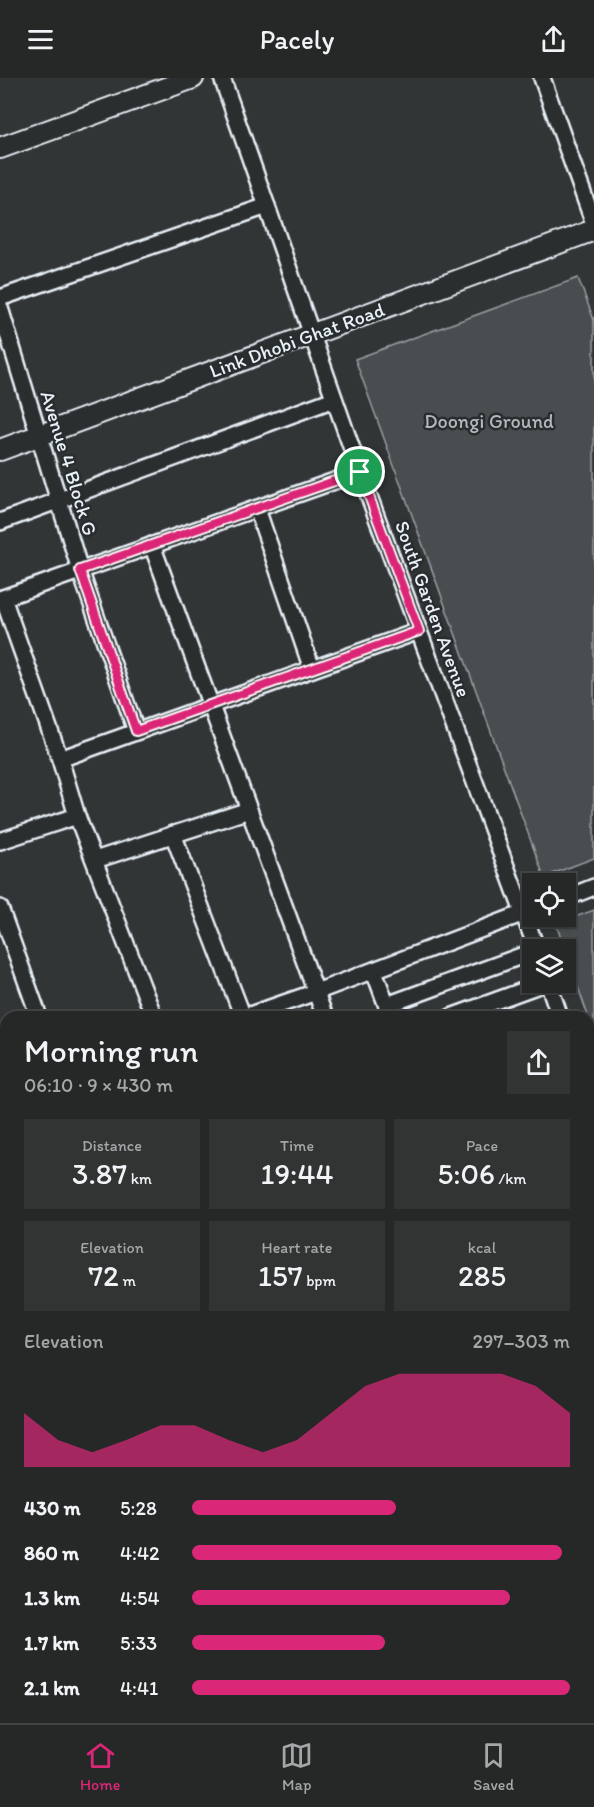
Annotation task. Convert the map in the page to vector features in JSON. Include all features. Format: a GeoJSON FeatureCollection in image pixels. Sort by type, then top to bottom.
{"type":"FeatureCollection","features":[{"type":"Feature","properties":{"kind":"street"},"geometry":{"type":"LineString","coordinates":[[0,148],[193,78]]}},
{"type":"Feature","properties":{"kind":"street","name":"South Garden Avenue"},"geometry":{"type":"LineString","coordinates":[[222,78],[360,472],[522,896]]}},
{"type":"Feature","properties":{"kind":"street"},"geometry":{"type":"LineString","coordinates":[[542,78],[594,224]]}},
{"type":"Feature","properties":{"kind":"street"},"geometry":{"type":"LineString","coordinates":[[0,298],[267,206]]}},
{"type":"Feature","properties":{"kind":"street","name":"Link Dhobi Ghat Road"},"geometry":{"type":"LineString","coordinates":[[0,450],[594,230]]}},
{"type":"Feature","properties":{"kind":"street","name":"Avenue 4 Block G"},"geometry":{"type":"LineString","coordinates":[[0,308],[80,570],[136,731]]}},
{"type":"Feature","properties":{"kind":"street"},"geometry":{"type":"LineString","coordinates":[[0,522],[334,399]]}},
{"type":"Feature","properties":{"kind":"street"},"geometry":{"type":"LineString","coordinates":[[152,1011],[77,816],[60,759],[2,598],[360,472]]}},
{"type":"Feature","properties":{"kind":"street"},"geometry":{"type":"LineString","coordinates":[[257,509],[312,669]]}},
{"type":"Feature","properties":{"kind":"street"},"geometry":{"type":"LineString","coordinates":[[152,545],[323,1011]]}},
{"type":"Feature","properties":{"kind":"street"},"geometry":{"type":"LineString","coordinates":[[60,759],[419,631]]}},
{"type":"Feature","properties":{"kind":"street"},"geometry":{"type":"LineString","coordinates":[[94,861],[249,810]]}},
{"type":"Feature","properties":{"kind":"street"},"geometry":{"type":"LineString","coordinates":[[0,841],[77,816]]}},
{"type":"Feature","properties":{"kind":"street"},"geometry":{"type":"LineString","coordinates":[[173,834],[241,1011]]}},
{"type":"Feature","properties":{"kind":"street"},"geometry":{"type":"LineString","coordinates":[[576,893],[594,887]]}},
{"type":"Feature","properties":{"kind":"street"},"geometry":{"type":"LineString","coordinates":[[0,908],[37,1011]]}},
{"type":"Feature","properties":{"kind":"street"},"geometry":{"type":"LineString","coordinates":[[261,1011],[374,971],[522,913]]}},
{"type":"Feature","properties":{"kind":"street"},"geometry":{"type":"LineString","coordinates":[[374,971],[389,1011],[522,956]]}},
{"type":"Feature","properties":{"kind":"street"},"geometry":{"type":"LineString","coordinates":[[468,1011],[522,991]]}},
{"type":"Feature","properties":{"kind":"street"},"geometry":{"type":"LineString","coordinates":[[551,993],[555,1011]]}},
{"type":"Feature","properties":{"kind":"green space","name":"Doongi Ground"},"geometry":{"type":"Polygon","coordinates":[[[578,278],[594,320],[594,858],[555,873],[543,873],[355,359],[578,278]]]}},
{"type":"Feature","properties":{"kind":"green space"},"geometry":{"type":"Polygon","coordinates":[[[594,910],[594,1011],[586,1011],[576,981],[576,939],[561,939],[557,927],[576,927],[576,917],[594,910]]]}},
{"type":"Feature","properties":{"kind":"route"},"geometry":{"type":"LineString","coordinates":[[360,472],[419,631],[136,731],[80,570],[360,472]]}}]}
